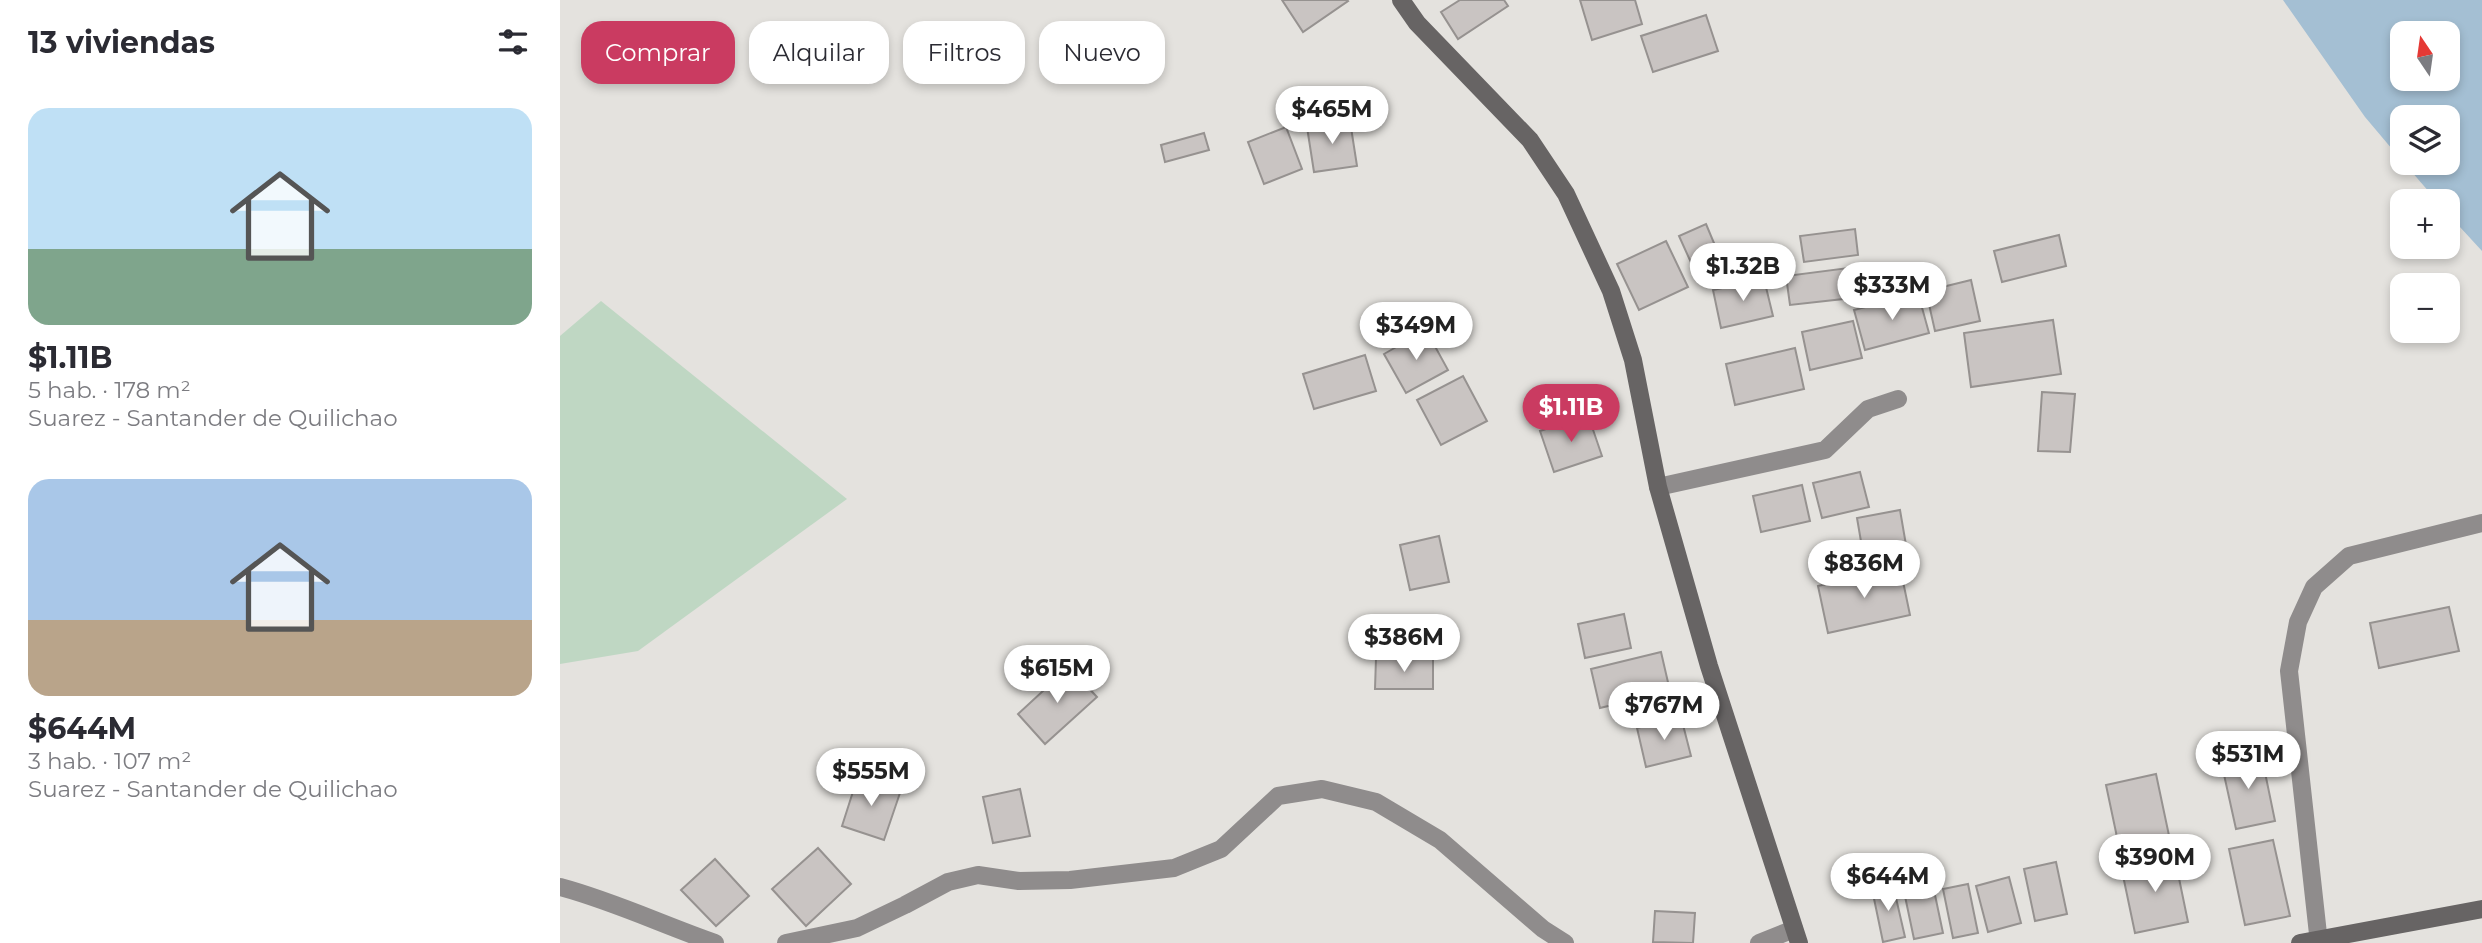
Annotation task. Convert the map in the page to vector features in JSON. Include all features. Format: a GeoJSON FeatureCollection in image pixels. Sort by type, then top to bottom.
{"type":"FeatureCollection","features":[{"type":"Feature","properties":{"kind":"main road"},"geometry":{"type":"LineString","coordinates":[[1401,0],[1417,23],[1530,141],[1566,194],[1611,291],[1629,348],[1658,486],[1709,666],[1796,936]]}},
{"type":"Feature","properties":{"kind":"main road"},"geometry":{"type":"LineString","coordinates":[[2312,942],[2482,909]]}},
{"type":"Feature","properties":{"kind":"street"},"geometry":{"type":"LineString","coordinates":[[1658,486],[1825,450],[1868,410],[1898,399]]}},
{"type":"Feature","properties":{"kind":"street"},"geometry":{"type":"LineString","coordinates":[[2312,942],[2289,671],[2298,622],[2314,587],[2349,556],[2482,523]]}},
{"type":"Feature","properties":{"kind":"street"},"geometry":{"type":"LineString","coordinates":[[786,943],[856,928],[948,882],[978,875],[1019,881],[1070,880],[1174,868],[1221,849],[1278,796],[1322,789],[1376,802],[1440,840],[1543,929],[1565,943]]}},
{"type":"Feature","properties":{"kind":"street"},"geometry":{"type":"LineString","coordinates":[[560,887],[595,896],[715,943]]}},
{"type":"Feature","properties":{"kind":"street"},"geometry":{"type":"LineString","coordinates":[[1759,943],[1796,936]]}},
{"type":"Feature","properties":{"kind":"green space"},"geometry":{"type":"Polygon","coordinates":[[[601,301],[847,499],[638,651],[560,664],[560,336],[601,301]]]}},
{"type":"Feature","properties":{"kind":"water"},"geometry":{"type":"Polygon","coordinates":[[[2283,0],[2482,0],[2482,251],[2460,227],[2460,189],[2427,189],[2414,175],[2460,175],[2460,105],[2390,105],[2390,147],[2365,117],[2283,0]]]}},
{"type":"Feature","properties":{"kind":"building"},"geometry":{"type":"Polygon","coordinates":[[[1282,0],[1347,0],[1348,1],[1303,32],[1282,0]]]}},
{"type":"Feature","properties":{"kind":"building"},"geometry":{"type":"Polygon","coordinates":[[[1460,0],[1504,0],[1508,6],[1458,39],[1441,12],[1460,0]]]}},
{"type":"Feature","properties":{"kind":"building"},"geometry":{"type":"Polygon","coordinates":[[[1580,0],[1635,0],[1642,24],[1592,40],[1580,0]]]}},
{"type":"Feature","properties":{"kind":"building"},"geometry":{"type":"Polygon","coordinates":[[[1706,15],[1718,51],[1653,72],[1641,36],[1706,15]]]}},
{"type":"Feature","properties":{"kind":"building"},"geometry":{"type":"Polygon","coordinates":[[[1350,121],[1357,166],[1314,172],[1307,127],[1350,121]]]}},
{"type":"Feature","properties":{"kind":"building"},"geometry":{"type":"Polygon","coordinates":[[[1286,127],[1302,169],[1264,184],[1248,142],[1286,127]]]}},
{"type":"Feature","properties":{"kind":"building"},"geometry":{"type":"Polygon","coordinates":[[[1204,133],[1209,150],[1165,162],[1161,145],[1204,133]]]}},
{"type":"Feature","properties":{"kind":"building"},"geometry":{"type":"Polygon","coordinates":[[[1706,224],[1724,267],[1698,278],[1679,236],[1706,224]]]}},
{"type":"Feature","properties":{"kind":"building"},"geometry":{"type":"Polygon","coordinates":[[[1855,229],[1858,255],[1804,262],[1800,236],[1855,229]]]}},
{"type":"Feature","properties":{"kind":"building"},"geometry":{"type":"Polygon","coordinates":[[[2059,235],[2066,266],[2002,282],[1994,251],[2059,235]]]}},
{"type":"Feature","properties":{"kind":"building"},"geometry":{"type":"Polygon","coordinates":[[[1666,241],[1688,287],[1639,310],[1617,264],[1666,241]]]}},
{"type":"Feature","properties":{"kind":"building"},"geometry":{"type":"Polygon","coordinates":[[[1848,268],[1852,298],[1790,305],[1786,276],[1848,268]]]}},
{"type":"Feature","properties":{"kind":"building"},"geometry":{"type":"Polygon","coordinates":[[[1764,279],[1773,316],[1721,328],[1713,290],[1764,279]]]}},
{"type":"Feature","properties":{"kind":"building"},"geometry":{"type":"Polygon","coordinates":[[[1971,280],[1980,321],[1935,331],[1926,291],[1971,280]]]}},
{"type":"Feature","properties":{"kind":"building"},"geometry":{"type":"Polygon","coordinates":[[[1918,293],[1929,333],[1865,350],[1854,310],[1918,293]]]}},
{"type":"Feature","properties":{"kind":"building"},"geometry":{"type":"Polygon","coordinates":[[[2053,320],[2061,374],[1971,387],[1964,333],[2053,320]]]}},
{"type":"Feature","properties":{"kind":"building"},"geometry":{"type":"Polygon","coordinates":[[[1853,321],[1862,358],[1810,370],[1802,332],[1853,321]]]}},
{"type":"Feature","properties":{"kind":"building"},"geometry":{"type":"Polygon","coordinates":[[[1426,330],[1448,370],[1406,393],[1384,354],[1426,330]]]}},
{"type":"Feature","properties":{"kind":"building"},"geometry":{"type":"Polygon","coordinates":[[[1795,348],[1804,389],[1735,405],[1726,364],[1795,348]]]}},
{"type":"Feature","properties":{"kind":"building"},"geometry":{"type":"Polygon","coordinates":[[[1365,355],[1376,391],[1314,409],[1303,374],[1365,355]]]}},
{"type":"Feature","properties":{"kind":"building"},"geometry":{"type":"Polygon","coordinates":[[[1463,376],[1487,421],[1441,445],[1417,400],[1463,376]]]}},
{"type":"Feature","properties":{"kind":"building"},"geometry":{"type":"Polygon","coordinates":[[[2042,392],[2075,394],[2070,452],[2038,451],[2042,392]]]}},
{"type":"Feature","properties":{"kind":"building"},"geometry":{"type":"Polygon","coordinates":[[[1588,415],[1602,456],[1554,472],[1540,431],[1588,415]]]}},
{"type":"Feature","properties":{"kind":"building"},"geometry":{"type":"Polygon","coordinates":[[[1860,472],[1869,507],[1822,518],[1813,483],[1860,472]]]}},
{"type":"Feature","properties":{"kind":"building"},"geometry":{"type":"Polygon","coordinates":[[[1802,485],[1810,521],[1761,532],[1753,496],[1802,485]]]}},
{"type":"Feature","properties":{"kind":"building"},"geometry":{"type":"Polygon","coordinates":[[[1900,510],[1906,545],[1863,553],[1857,518],[1900,510]]]}},
{"type":"Feature","properties":{"kind":"building"},"geometry":{"type":"Polygon","coordinates":[[[1439,536],[1449,582],[1410,590],[1400,545],[1439,536]]]}},
{"type":"Feature","properties":{"kind":"building"},"geometry":{"type":"Polygon","coordinates":[[[1900,567],[1910,615],[1828,633],[1818,586],[1900,567]]]}},
{"type":"Feature","properties":{"kind":"building"},"geometry":{"type":"Polygon","coordinates":[[[2449,607],[2459,651],[2379,668],[2370,623],[2449,607]]]}},
{"type":"Feature","properties":{"kind":"building"},"geometry":{"type":"Polygon","coordinates":[[[1624,614],[1631,648],[1585,658],[1578,624],[1624,614]]]}},
{"type":"Feature","properties":{"kind":"building"},"geometry":{"type":"Polygon","coordinates":[[[1661,652],[1670,691],[1600,708],[1591,669],[1661,652]]]}},
{"type":"Feature","properties":{"kind":"building"},"geometry":{"type":"Polygon","coordinates":[[[1376,658],[1433,659],[1433,689],[1375,689],[1376,658]]]}},
{"type":"Feature","properties":{"kind":"building"},"geometry":{"type":"Polygon","coordinates":[[[1069,667],[1097,697],[1045,744],[1018,714],[1069,667]]]}},
{"type":"Feature","properties":{"kind":"building"},"geometry":{"type":"Polygon","coordinates":[[[1681,717],[1691,756],[1646,767],[1637,728],[1681,717]]]}},
{"type":"Feature","properties":{"kind":"building"},"geometry":{"type":"Polygon","coordinates":[[[2261,753],[2275,821],[2236,829],[2221,761],[2261,753]]]}},
{"type":"Feature","properties":{"kind":"building"},"geometry":{"type":"Polygon","coordinates":[[[2156,774],[2171,845],[2121,856],[2106,785],[2156,774]]]}},
{"type":"Feature","properties":{"kind":"building"},"geometry":{"type":"Polygon","coordinates":[[[858,776],[901,790],[884,840],[842,826],[858,776]]]}},
{"type":"Feature","properties":{"kind":"building"},"geometry":{"type":"Polygon","coordinates":[[[1020,789],[1030,836],[993,843],[983,797],[1020,789]]]}},
{"type":"Feature","properties":{"kind":"building"},"geometry":{"type":"Polygon","coordinates":[[[2273,840],[2290,916],[2245,925],[2229,849],[2273,840]]]}},
{"type":"Feature","properties":{"kind":"building"},"geometry":{"type":"Polygon","coordinates":[[[818,848],[851,884],[806,926],[772,889],[818,848]]]}},
{"type":"Feature","properties":{"kind":"building"},"geometry":{"type":"Polygon","coordinates":[[[2174,854],[2188,922],[2135,933],[2121,866],[2174,854]]]}},
{"type":"Feature","properties":{"kind":"building"},"geometry":{"type":"Polygon","coordinates":[[[715,859],[749,896],[716,926],[681,890],[715,859]]]}},
{"type":"Feature","properties":{"kind":"building"},"geometry":{"type":"Polygon","coordinates":[[[2056,862],[2067,914],[2035,921],[2024,869],[2056,862]]]}},
{"type":"Feature","properties":{"kind":"building"},"geometry":{"type":"Polygon","coordinates":[[[1931,876],[1943,933],[1914,939],[1902,882],[1931,876]]]}},
{"type":"Feature","properties":{"kind":"building"},"geometry":{"type":"Polygon","coordinates":[[[2009,877],[2021,923],[1988,932],[1976,886],[2009,877]]]}},
{"type":"Feature","properties":{"kind":"building"},"geometry":{"type":"Polygon","coordinates":[[[1968,884],[1978,933],[1953,938],[1943,889],[1968,884]]]}},
{"type":"Feature","properties":{"kind":"building"},"geometry":{"type":"Polygon","coordinates":[[[1893,885],[1905,937],[1883,942],[1872,889],[1893,885]]]}},
{"type":"Feature","properties":{"kind":"building"},"geometry":{"type":"Polygon","coordinates":[[[1655,911],[1695,913],[1693,943],[1653,942],[1655,911]]]}}]}
